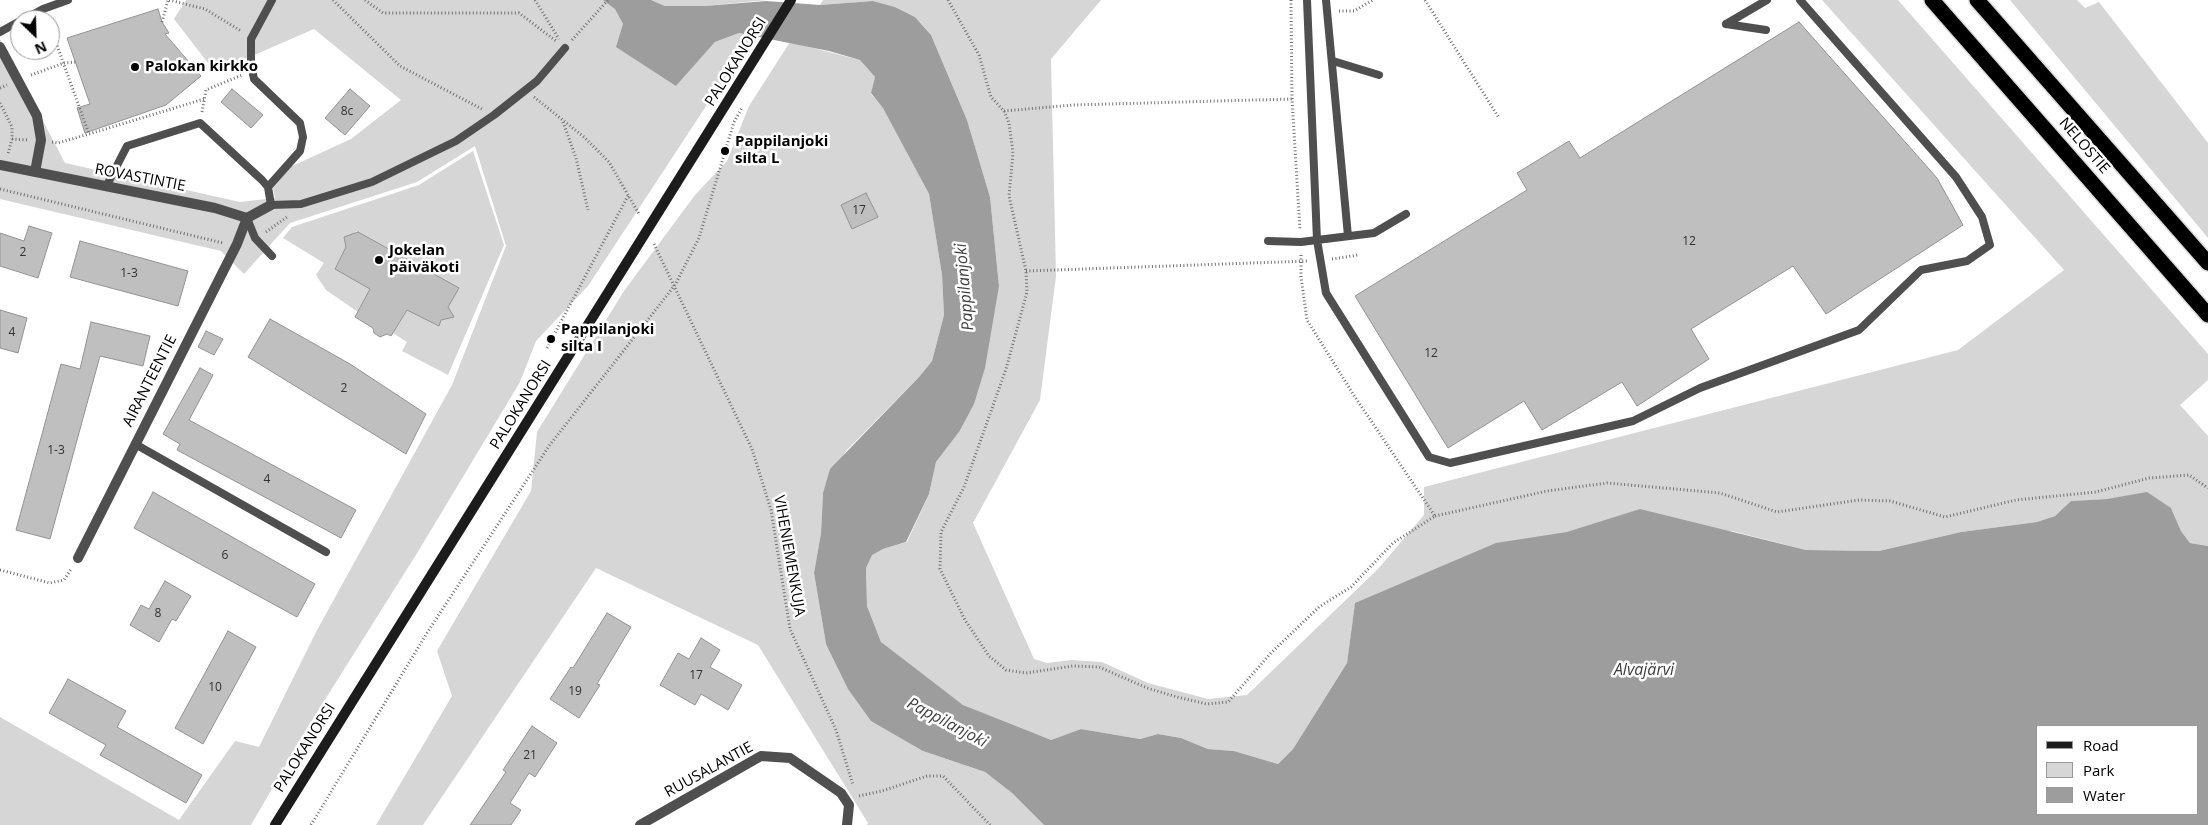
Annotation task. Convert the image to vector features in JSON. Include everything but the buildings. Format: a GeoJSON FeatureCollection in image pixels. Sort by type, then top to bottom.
{"type":"FeatureCollection","features":[{"type":"Feature","properties":{"kind":"highway","name":"NELOSTIE"},"geometry":{"type":"LineString","coordinates":[[1932,0],[2208,315]]}},
{"type":"Feature","properties":{"kind":"highway","name":"NELOSTIE"},"geometry":{"type":"LineString","coordinates":[[1977,0],[2208,263]]}},
{"type":"Feature","properties":{"kind":"main road","name":"PALOKANORSI"},"geometry":{"type":"LineString","coordinates":[[275,825],[791,0]]}},
{"type":"Feature","properties":{"kind":"street"},"geometry":{"type":"LineString","coordinates":[[0,47],[37,116],[41,140],[34,172]]}},
{"type":"Feature","properties":{"kind":"street","name":"ROVASTINTIE"},"geometry":{"type":"LineString","coordinates":[[3,166],[214,208],[247,218]]}},
{"type":"Feature","properties":{"kind":"street"},"geometry":{"type":"LineString","coordinates":[[247,218],[271,205]]}},
{"type":"Feature","properties":{"kind":"street","name":"AIRANTEENTIE"},"geometry":{"type":"LineString","coordinates":[[78,558],[238,244],[247,218]]}},
{"type":"Feature","properties":{"kind":"street","name":"RUUSALANTIE"},"geometry":{"type":"LineString","coordinates":[[640,825],[761,756],[790,758],[841,793],[849,806],[847,825]]}},
{"type":"Feature","properties":{"kind":"lane"},"geometry":{"type":"LineString","coordinates":[[41,10],[68,0]]}},
{"type":"Feature","properties":{"kind":"lane"},"geometry":{"type":"LineString","coordinates":[[268,187],[300,151],[304,137],[300,123],[254,79],[251,64],[252,39],[272,0]]}},
{"type":"Feature","properties":{"kind":"lane"},"geometry":{"type":"LineString","coordinates":[[1307,0],[1317,240],[1326,293],[1429,457],[1450,463],[1633,421],[1700,388],[1859,330],[1921,270],[1968,260],[1990,245],[1982,217],[1956,177],[1800,0]]}},
{"type":"Feature","properties":{"kind":"lane"},"geometry":{"type":"LineString","coordinates":[[1326,0],[1348,236]]}},
{"type":"Feature","properties":{"kind":"lane"},"geometry":{"type":"LineString","coordinates":[[1766,30],[1726,24],[1767,0]]}},
{"type":"Feature","properties":{"kind":"lane"},"geometry":{"type":"LineString","coordinates":[[106,187],[127,146],[200,123],[262,180],[268,187],[271,205],[301,204],[372,182],[456,141],[494,115],[537,81],[565,48]]}},
{"type":"Feature","properties":{"kind":"lane"},"geometry":{"type":"LineString","coordinates":[[1333,61],[1379,76]]}},
{"type":"Feature","properties":{"kind":"lane"},"geometry":{"type":"LineString","coordinates":[[1268,241],[1301,242],[1374,233],[1406,214]]}},
{"type":"Feature","properties":{"kind":"lane"},"geometry":{"type":"LineString","coordinates":[[247,218],[255,238],[272,256]]}},
{"type":"Feature","properties":{"kind":"lane"},"geometry":{"type":"LineString","coordinates":[[135,444],[326,552]]}},
{"type":"Feature","properties":{"kind":"path"},"geometry":{"type":"LineString","coordinates":[[162,22],[169,0],[205,9],[247,35]]}},
{"type":"Feature","properties":{"kind":"path"},"geometry":{"type":"LineString","coordinates":[[333,0],[400,66],[494,115]]}},
{"type":"Feature","properties":{"kind":"path"},"geometry":{"type":"LineString","coordinates":[[365,0],[383,12],[519,13],[565,48]]}},
{"type":"Feature","properties":{"kind":"path"},"geometry":{"type":"LineString","coordinates":[[535,0],[565,48]]}},
{"type":"Feature","properties":{"kind":"path"},"geometry":{"type":"LineString","coordinates":[[565,48],[608,0]]}},
{"type":"Feature","properties":{"kind":"path"},"geometry":{"type":"LineString","coordinates":[[948,0],[980,55],[991,97],[1004,111],[1009,123],[1013,153],[1009,196],[1026,271],[1027,292],[1006,369],[964,487],[941,532],[940,569],[965,620],[989,656],[1006,670],[1026,673],[1073,666],[1099,667],[1147,688],[1207,704],[1228,702],[1271,653],[1319,607],[1351,587],[1393,543],[1435,516],[1548,491],[1607,483],[1720,493],[1777,512],[1859,500],[1890,501],[1945,517],[2016,500],[2096,492],[2149,478],[2189,475],[2208,488]]}},
{"type":"Feature","properties":{"kind":"path"},"geometry":{"type":"LineString","coordinates":[[1291,0],[1292,99],[1301,242],[1300,277],[1307,320],[1355,397],[1435,516]]}},
{"type":"Feature","properties":{"kind":"path"},"geometry":{"type":"LineString","coordinates":[[1425,0],[1499,118]]}},
{"type":"Feature","properties":{"kind":"path"},"geometry":{"type":"LineString","coordinates":[[60,52],[89,134]]}},
{"type":"Feature","properties":{"kind":"path"},"geometry":{"type":"LineString","coordinates":[[0,88],[64,63],[76,62]]}},
{"type":"Feature","properties":{"kind":"path"},"geometry":{"type":"LineString","coordinates":[[200,123],[206,90],[248,72]]}},
{"type":"Feature","properties":{"kind":"path"},"geometry":{"type":"LineString","coordinates":[[525,90],[584,137],[608,162],[639,214]]}},
{"type":"Feature","properties":{"kind":"path"},"geometry":{"type":"LineString","coordinates":[[12,139],[41,140],[58,143],[204,99]]}},
{"type":"Feature","properties":{"kind":"path"},"geometry":{"type":"LineString","coordinates":[[1004,111],[1073,105],[1292,99]]}},
{"type":"Feature","properties":{"kind":"path"},"geometry":{"type":"LineString","coordinates":[[0,103],[12,127],[12,139],[3,166]]}},
{"type":"Feature","properties":{"kind":"path"},"geometry":{"type":"LineString","coordinates":[[311,825],[427,633],[550,446],[675,285],[699,238],[734,122],[743,107]]}},
{"type":"Feature","properties":{"kind":"path"},"geometry":{"type":"LineString","coordinates":[[563,122],[576,158],[588,210]]}},
{"type":"Feature","properties":{"kind":"path"},"geometry":{"type":"LineString","coordinates":[[0,189],[221,243],[238,244]]}},
{"type":"Feature","properties":{"kind":"path"},"geometry":{"type":"LineString","coordinates":[[547,348],[628,194]]}},
{"type":"Feature","properties":{"kind":"path","name":"VIHENIEMENKUJA"},"geometry":{"type":"LineString","coordinates":[[654,244],[752,449],[771,510],[790,629],[836,730],[856,797],[882,791],[927,776],[943,776],[990,825]]}},
{"type":"Feature","properties":{"kind":"path"},"geometry":{"type":"LineString","coordinates":[[1026,271],[1300,262],[1341,259],[1358,255]]}},
{"type":"Feature","properties":{"kind":"path"},"geometry":{"type":"LineString","coordinates":[[0,570],[50,583],[64,580],[78,558]]}},
{"type":"Feature","properties":{"kind":"green space"},"geometry":{"type":"Polygon","coordinates":[[[186,0],[603,0],[615,8],[623,24],[676,86],[715,42],[739,33],[752,36],[588,286],[536,341],[520,382],[419,550],[306,730],[251,825],[0,825],[0,717],[179,820],[235,741],[259,747],[316,632],[452,385],[506,246],[475,146],[417,182],[290,223],[244,274],[221,251],[0,199],[0,39],[65,163],[240,202],[275,198],[273,188],[290,167],[351,139],[401,100],[314,29],[215,72],[174,19],[186,0]]]}},
{"type":"Feature","properties":{"kind":"green space"},"geometry":{"type":"Polygon","coordinates":[[[651,0],[767,0],[705,6],[665,6],[651,0]]]}},
{"type":"Feature","properties":{"kind":"green space"},"geometry":{"type":"Polygon","coordinates":[[[823,0],[1101,0],[1051,59],[1056,276],[1040,400],[973,523],[1034,659],[1047,663],[1071,660],[1102,662],[1148,683],[1208,699],[1247,695],[1378,569],[1424,515],[1424,487],[1958,350],[2064,270],[1822,0],[1898,0],[2208,354],[2208,380],[2180,405],[2208,436],[2208,546],[2190,543],[2181,531],[2171,508],[2106,499],[2071,501],[2055,516],[2037,522],[1961,532],[1879,551],[1806,550],[1732,531],[1355,604],[1347,663],[1293,749],[1278,764],[1234,751],[1208,749],[1181,738],[1158,734],[1140,739],[1081,729],[1051,740],[1023,730],[963,705],[905,662],[881,642],[867,606],[866,568],[872,554],[907,542],[929,494],[936,462],[959,432],[999,286],[990,197],[967,120],[931,35],[915,17],[895,7],[873,1],[820,5],[823,0]]]}},
{"type":"Feature","properties":{"kind":"green space"},"geometry":{"type":"Polygon","coordinates":[[[2010,0],[2077,0],[2085,8],[2099,2],[2208,143],[2208,238],[2010,0]]]}},
{"type":"Feature","properties":{"kind":"green space"},"geometry":{"type":"Polygon","coordinates":[[[790,42],[860,60],[875,77],[871,94],[883,107],[929,194],[942,275],[944,315],[932,361],[919,377],[846,451],[823,493],[821,533],[814,573],[826,644],[923,751],[985,772],[1012,793],[1044,825],[867,825],[868,823],[758,645],[596,568],[423,825],[376,825],[452,696],[437,651],[531,491],[537,432],[624,291],[695,195],[727,161],[749,106],[790,42]]]}},
{"type":"Feature","properties":{"kind":"green space"},"geometry":{"type":"Polygon","coordinates":[[[473,151],[504,245],[448,375],[402,351],[407,342],[393,333],[407,310],[439,326],[441,320],[449,318],[451,312],[448,307],[458,288],[356,231],[335,268],[370,289],[358,312],[326,290],[316,275],[324,263],[283,238],[292,227],[419,185],[473,151]]]}},
{"type":"Feature","properties":{"kind":"water","name":"Alvajärvi"},"geometry":{"type":"Polygon","coordinates":[[[603,0],[651,0],[665,6],[705,6],[766,1],[820,5],[873,1],[895,7],[915,17],[931,35],[967,120],[990,197],[999,286],[985,368],[974,404],[959,432],[936,462],[929,494],[906,542],[883,549],[872,555],[866,568],[867,606],[881,642],[963,705],[1051,740],[1081,729],[1140,739],[1158,734],[1181,738],[1208,749],[1234,751],[1278,764],[1293,749],[1347,663],[1355,603],[1496,543],[1567,532],[1640,509],[1806,550],[1879,551],[1961,532],[2037,522],[2055,516],[2071,501],[2107,499],[2147,492],[2171,508],[2181,531],[2190,543],[2208,546],[2208,825],[1044,825],[1012,793],[985,772],[923,751],[871,721],[848,689],[826,644],[814,573],[821,533],[823,493],[830,469],[919,377],[932,361],[944,315],[942,275],[929,194],[883,108],[871,93],[875,77],[860,60],[829,51],[739,33],[715,42],[676,86],[616,47],[623,24],[615,9],[603,0]]]}},
{"type":"Feature","properties":{"kind":"place","name":"Palokan kirkko"},"geometry":{"type":"Point","coordinates":[135,67]}},
{"type":"Feature","properties":{"kind":"place","name":"Pappilanjoki silta L"},"geometry":{"type":"Point","coordinates":[725,151]}},
{"type":"Feature","properties":{"kind":"place","name":"Jokelan päiväkoti"},"geometry":{"type":"Point","coordinates":[379,260]}},
{"type":"Feature","properties":{"kind":"place","name":"Pappilanjoki silta I"},"geometry":{"type":"Point","coordinates":[551,339]}},
{"type":"Feature","properties":{"kind":"water label","name":"Pappilanjoki"},"geometry":{"type":"Point","coordinates":[965,287]}},
{"type":"Feature","properties":{"kind":"water label","name":"Pappilanjoki"},"geometry":{"type":"Point","coordinates":[947,723]}}]}
